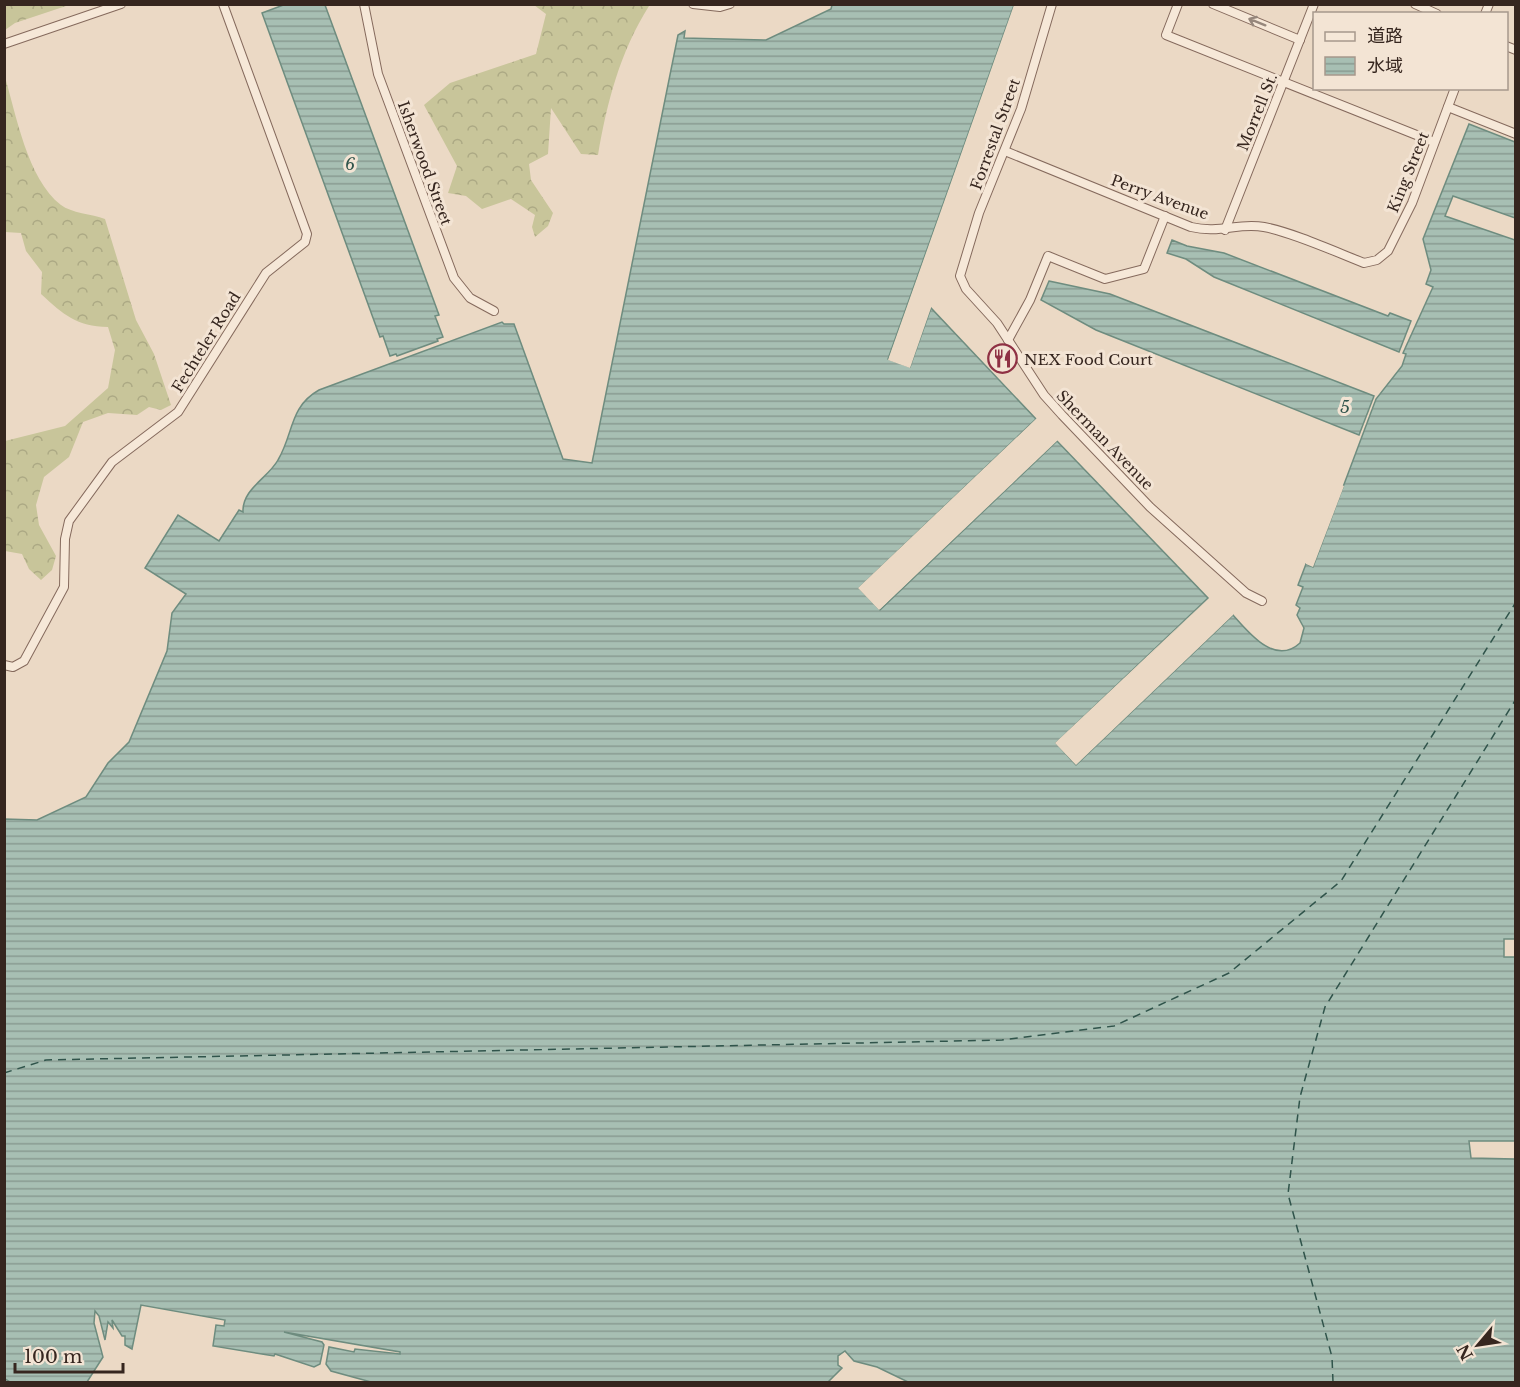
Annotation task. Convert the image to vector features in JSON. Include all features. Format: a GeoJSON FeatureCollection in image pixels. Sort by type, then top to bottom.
{"type":"FeatureCollection","features":[{"type":"Feature","properties":{"kind":"street"},"geometry":{"type":"LineString","coordinates":[[4,44],[121,4]]}},
{"type":"Feature","properties":{"kind":"street","name":"Fechteler Road"},"geometry":{"type":"LineString","coordinates":[[9,666],[24,661],[64,587],[65,539],[69,521],[112,462],[178,412],[267,273],[305,242],[307,234],[223,4]]}},
{"type":"Feature","properties":{"kind":"street","name":"Isherwood Street"},"geometry":{"type":"LineString","coordinates":[[364,4],[378,74],[454,278],[471,298],[494,311]]}},
{"type":"Feature","properties":{"kind":"street"},"geometry":{"type":"LineString","coordinates":[[693,4],[720,7],[730,4]]}},
{"type":"Feature","properties":{"kind":"street","name":"Forrestal Street"},"geometry":{"type":"LineString","coordinates":[[960,272],[979,213],[1021,109],[1052,4]]}},
{"type":"Feature","properties":{"kind":"street"},"geometry":{"type":"LineString","coordinates":[[1178,4],[1166,34],[1434,142]]}},
{"type":"Feature","properties":{"kind":"street"},"geometry":{"type":"LineString","coordinates":[[1213,4],[1300,40]]}},
{"type":"Feature","properties":{"kind":"street","name":"Morrell St."},"geometry":{"type":"LineString","coordinates":[[1225,230],[1314,4]]}},
{"type":"Feature","properties":{"kind":"street"},"geometry":{"type":"LineString","coordinates":[[1415,4],[1433,12]]}},
{"type":"Feature","properties":{"kind":"street","name":"King Street"},"geometry":{"type":"LineString","coordinates":[[1377,260],[1388,251],[1412,203],[1454,90]]}},
{"type":"Feature","properties":{"kind":"street"},"geometry":{"type":"LineString","coordinates":[[1448,107],[1515,134]]}},
{"type":"Feature","properties":{"kind":"street","name":"Perry Avenue"},"geometry":{"type":"LineString","coordinates":[[1005,151],[1199,229],[1225,230],[1245,226],[1264,226],[1364,263],[1377,260]]}},
{"type":"Feature","properties":{"kind":"street"},"geometry":{"type":"LineString","coordinates":[[1008,340],[1030,300],[1048,256],[1105,279],[1144,268],[1165,216]]}},
{"type":"Feature","properties":{"kind":"street","name":"Sherman Avenue"},"geometry":{"type":"LineString","coordinates":[[960,272],[966,289],[997,323],[1044,395],[1150,507],[1246,593],[1262,601]]}},
{"type":"Feature","properties":{"kind":"green space"},"geometry":{"type":"Polygon","coordinates":[[[5,4],[69,5],[15,23],[5,30],[5,4]]]}},
{"type":"Feature","properties":{"kind":"green space"},"geometry":{"type":"Polygon","coordinates":[[[534,5],[649,6],[622,59],[598,155],[581,154],[551,108],[548,154],[529,164],[531,180],[553,213],[548,226],[535,237],[532,227],[535,215],[511,199],[482,209],[466,196],[448,193],[457,166],[424,105],[450,83],[536,54],[546,14],[534,5]]]}},
{"type":"Feature","properties":{"kind":"green space"},"geometry":{"type":"Polygon","coordinates":[[[4,74],[24,144],[39,179],[49,194],[65,208],[105,219],[136,320],[154,354],[171,405],[161,410],[149,407],[137,415],[108,413],[83,422],[69,457],[44,477],[36,505],[39,525],[56,556],[52,570],[41,580],[29,569],[22,554],[5,551],[5,441],[65,426],[108,388],[115,350],[108,327],[79,322],[41,294],[42,272],[26,251],[21,233],[5,232],[4,74]]]}},
{"type":"Feature","properties":{"kind":"water","name":"6"},"geometry":{"type":"Polygon","coordinates":[[[286,4],[325,5],[439,315],[435,316],[443,337],[437,339],[438,341],[397,356],[396,354],[390,356],[383,336],[380,337],[262,13],[286,4]]]}},
{"type":"Feature","properties":{"kind":"water"},"geometry":{"type":"Polygon","coordinates":[[[832,5],[1014,5],[888,359],[910,367],[931,308],[1036,419],[859,588],[880,610],[1057,441],[1208,598],[1056,743],[1076,765],[1233,615],[1255,638],[1272,649],[1281,651],[1291,649],[1300,643],[1304,628],[1297,615],[1300,608],[1296,605],[1303,587],[1298,585],[1306,564],[1313,567],[1376,399],[1402,366],[1406,354],[1403,353],[1433,287],[1426,284],[1431,270],[1423,239],[1469,124],[1515,142],[1515,218],[1453,196],[1445,216],[1515,240],[1516,939],[1504,939],[1504,957],[1515,957],[1515,1141],[1469,1141],[1471,1158],[1515,1159],[1515,1382],[908,1382],[877,1367],[854,1361],[845,1351],[838,1356],[838,1365],[842,1368],[828,1382],[371,1382],[331,1371],[326,1364],[329,1347],[354,1352],[355,1349],[400,1354],[400,1352],[284,1332],[322,1342],[324,1345],[320,1364],[314,1367],[275,1354],[274,1356],[213,1346],[216,1325],[224,1326],[225,1320],[141,1305],[132,1349],[125,1345],[125,1336],[122,1336],[112,1320],[113,1328],[108,1322],[105,1340],[99,1316],[95,1311],[94,1323],[103,1357],[87,1382],[10,1382],[5,1379],[5,819],[37,820],[86,797],[108,763],[129,742],[167,651],[172,613],[186,594],[145,568],[178,515],[219,541],[239,510],[243,512],[251,490],[278,460],[302,404],[319,390],[502,322],[514,324],[563,459],[592,463],[678,35],[685,31],[684,38],[766,40],[831,9],[832,5]]]}},
{"type":"Feature","properties":{"kind":"water"},"geometry":{"type":"Polygon","coordinates":[[[1172,240],[1187,246],[1224,253],[1388,316],[1390,313],[1411,321],[1399,352],[1214,277],[1186,259],[1167,253],[1172,240]]]}},
{"type":"Feature","properties":{"kind":"water","name":"5"},"geometry":{"type":"Polygon","coordinates":[[[1049,281],[1110,294],[1374,396],[1359,435],[1096,330],[1041,300],[1049,281]]]}},
{"type":"Feature","properties":{"kind":"pier"},"geometry":{"type":"Polygon","coordinates":[[[1017,4],[892,358],[908,364],[928,307],[932,305],[910,368],[888,360],[1014,5],[1017,4]]]}},
{"type":"Feature","properties":{"kind":"pier"},"geometry":{"type":"Polygon","coordinates":[[[1038,417],[1038,421],[863,588],[879,606],[1055,438],[1059,439],[879,610],[858,588],[1038,417]]]}},
{"type":"Feature","properties":{"kind":"pier"},"geometry":{"type":"Polygon","coordinates":[[[1342,485],[1344,486],[1313,567],[1306,562],[1311,563],[1342,485]]]}},
{"type":"Feature","properties":{"kind":"pier"},"geometry":{"type":"Polygon","coordinates":[[[1210,597],[1059,743],[1076,761],[1234,612],[1233,615],[1076,765],[1055,743],[1210,597]]]}},
{"type":"Feature","properties":{"kind":"ferry route"},"geometry":{"type":"LineString","coordinates":[[4,1073],[46,1060],[1002,1040],[1114,1026],[1229,973],[1341,881],[1516,602]]}},
{"type":"Feature","properties":{"kind":"ferry route"},"geometry":{"type":"LineString","coordinates":[[1333,1382],[1332,1357],[1288,1194],[1300,1097],[1325,1007],[1516,699]]}},
{"type":"Feature","properties":{"kind":"place","name":"NEX Food Court"},"geometry":{"type":"Point","coordinates":[1003,359]}}]}
